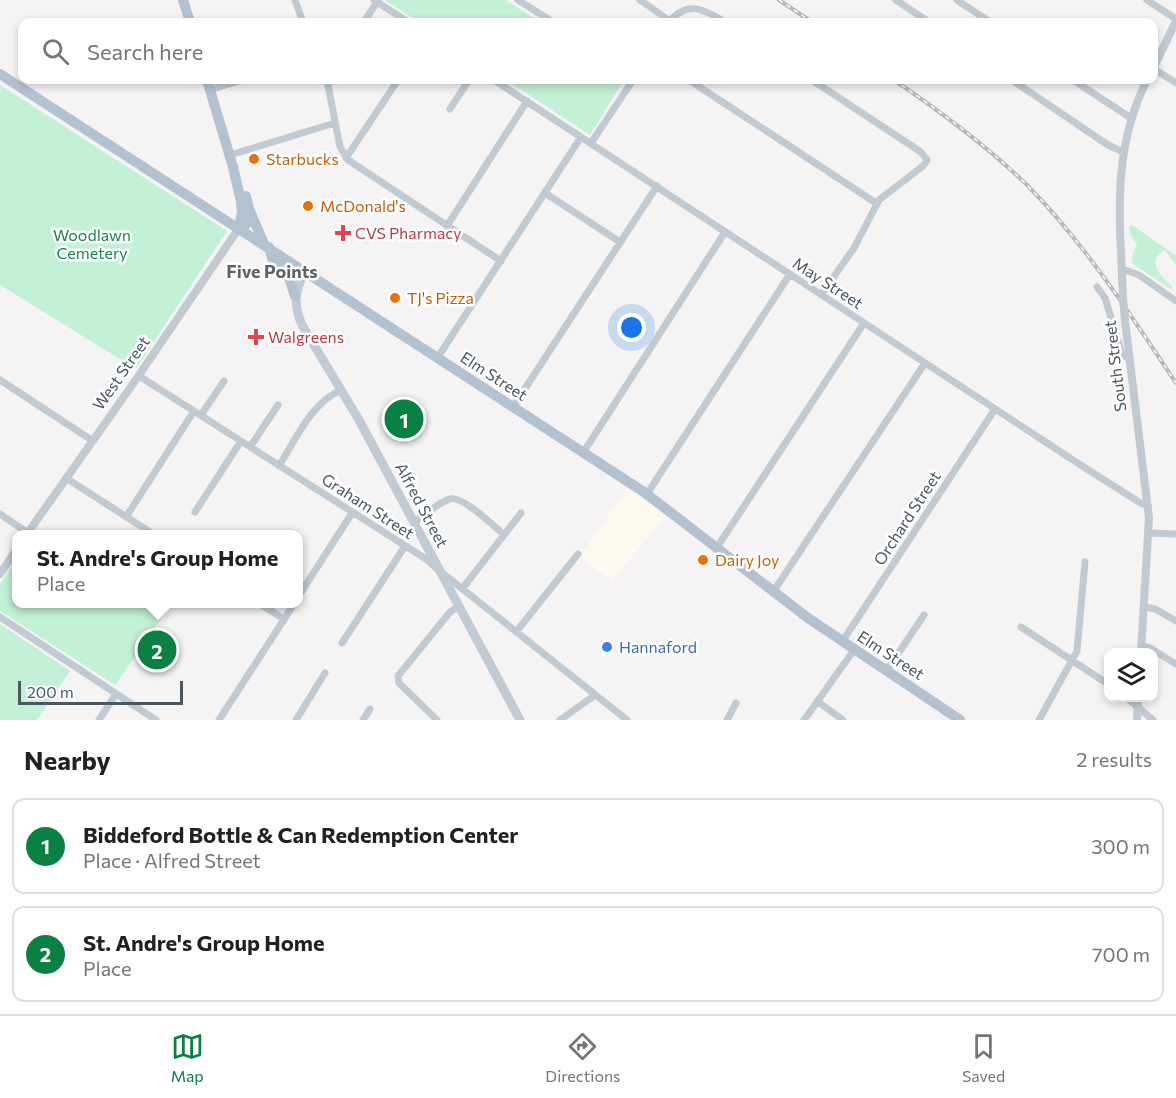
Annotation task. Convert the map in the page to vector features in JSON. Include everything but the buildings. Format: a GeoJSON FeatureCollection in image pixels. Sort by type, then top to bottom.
{"type":"FeatureCollection","features":[{"type":"Feature","properties":{"kind":"main road"},"geometry":{"type":"LineString","coordinates":[[183,0],[189,18]]}},
{"type":"Feature","properties":{"kind":"main road","name":"Elm Street"},"geometry":{"type":"LineString","coordinates":[[0,74],[647,495],[842,642],[960,720]]}},
{"type":"Feature","properties":{"kind":"main road"},"geometry":{"type":"LineString","coordinates":[[209,85],[230,155],[242,207],[239,228]]}},
{"type":"Feature","properties":{"kind":"main road"},"geometry":{"type":"LineString","coordinates":[[233,167],[240,176],[250,211],[272,258],[289,278],[295,296]]}},
{"type":"Feature","properties":{"kind":"main road"},"geometry":{"type":"LineString","coordinates":[[239,228],[248,224],[250,211]]}},
{"type":"Feature","properties":{"kind":"main road"},"geometry":{"type":"LineString","coordinates":[[295,296],[305,271]]}},
{"type":"Feature","properties":{"kind":"main road","name":"Alfred Street"},"geometry":{"type":"LineString","coordinates":[[295,296],[296,311],[302,325],[414,522],[520,720]]}},
{"type":"Feature","properties":{"kind":"street"},"geometry":{"type":"LineString","coordinates":[[295,0],[302,18]]}},
{"type":"Feature","properties":{"kind":"street"},"geometry":{"type":"LineString","coordinates":[[518,0],[547,18]]}},
{"type":"Feature","properties":{"kind":"street"},"geometry":{"type":"LineString","coordinates":[[640,0],[665,18]]}},
{"type":"Feature","properties":{"kind":"street"},"geometry":{"type":"LineString","coordinates":[[896,0],[923,18]]}},
{"type":"Feature","properties":{"kind":"street"},"geometry":{"type":"LineString","coordinates":[[957,0],[984,18]]}},
{"type":"Feature","properties":{"kind":"street"},"geometry":{"type":"LineString","coordinates":[[1147,0],[1176,20],[1158,59]]}},
{"type":"Feature","properties":{"kind":"street"},"geometry":{"type":"LineString","coordinates":[[366,18],[375,1],[402,18]]}},
{"type":"Feature","properties":{"kind":"street"},"geometry":{"type":"LineString","coordinates":[[670,18],[693,6],[702,8],[718,18]]}},
{"type":"Feature","properties":{"kind":"street"},"geometry":{"type":"LineString","coordinates":[[1158,71],[1176,84]]}},
{"type":"Feature","properties":{"kind":"street"},"geometry":{"type":"LineString","coordinates":[[328,84],[340,147],[346,158],[501,261]]}},
{"type":"Feature","properties":{"kind":"street"},"geometry":{"type":"LineString","coordinates":[[346,158],[395,84]]}},
{"type":"Feature","properties":{"kind":"street"},"geometry":{"type":"LineString","coordinates":[[450,109],[466,84]]}},
{"type":"Feature","properties":{"kind":"street","name":"May Street"},"geometry":{"type":"LineString","coordinates":[[500,84],[1076,462],[1142,504],[1148,505]]}},
{"type":"Feature","properties":{"kind":"street"},"geometry":{"type":"LineString","coordinates":[[591,143],[630,84]]}},
{"type":"Feature","properties":{"kind":"street"},"geometry":{"type":"LineString","coordinates":[[695,84],[876,203]]}},
{"type":"Feature","properties":{"kind":"street"},"geometry":{"type":"LineString","coordinates":[[818,84],[921,152],[927,160],[924,166],[876,203],[854,248],[821,295]]}},
{"type":"Feature","properties":{"kind":"street"},"geometry":{"type":"LineString","coordinates":[[1018,84],[1108,146],[1123,152]]}},
{"type":"Feature","properties":{"kind":"street"},"geometry":{"type":"LineString","coordinates":[[1079,84],[1131,118]]}},
{"type":"Feature","properties":{"kind":"street","name":"South Street"},"geometry":{"type":"LineString","coordinates":[[1141,648],[1149,533],[1148,505],[1128,357],[1120,214],[1123,152],[1131,118],[1145,84]]}},
{"type":"Feature","properties":{"kind":"street"},"geometry":{"type":"LineString","coordinates":[[447,226],[527,101]]}},
{"type":"Feature","properties":{"kind":"street"},"geometry":{"type":"LineString","coordinates":[[230,155],[335,123]]}},
{"type":"Feature","properties":{"kind":"street"},"geometry":{"type":"LineString","coordinates":[[438,357],[581,137]]}},
{"type":"Feature","properties":{"kind":"street"},"geometry":{"type":"LineString","coordinates":[[513,407],[657,186]]}},
{"type":"Feature","properties":{"kind":"street"},"geometry":{"type":"LineString","coordinates":[[545,193],[620,242]]}},
{"type":"Feature","properties":{"kind":"street","name":"West Street"},"geometry":{"type":"LineString","coordinates":[[30,530],[239,228]]}},
{"type":"Feature","properties":{"kind":"street"},"geometry":{"type":"LineString","coordinates":[[583,453],[725,232]]}},
{"type":"Feature","properties":{"kind":"street"},"geometry":{"type":"LineString","coordinates":[[1122,270],[1139,275],[1176,301]]}},
{"type":"Feature","properties":{"kind":"street"},"geometry":{"type":"LineString","coordinates":[[647,495],[790,274]]}},
{"type":"Feature","properties":{"kind":"street"},"geometry":{"type":"LineString","coordinates":[[1097,287],[1105,298],[1123,356],[1128,357]]}},
{"type":"Feature","properties":{"kind":"street"},"geometry":{"type":"LineString","coordinates":[[716,549],[864,323]]}},
{"type":"Feature","properties":{"kind":"street"},"geometry":{"type":"LineString","coordinates":[[773,592],[925,363]]}},
{"type":"Feature","properties":{"kind":"street","name":"Graham Street"},"geometry":{"type":"LineString","coordinates":[[139,375],[426,559],[627,720]]}},
{"type":"Feature","properties":{"kind":"street"},"geometry":{"type":"LineString","coordinates":[[0,380],[93,441]]}},
{"type":"Feature","properties":{"kind":"street"},"geometry":{"type":"LineString","coordinates":[[126,517],[197,413],[224,381]]}},
{"type":"Feature","properties":{"kind":"street"},"geometry":{"type":"LineString","coordinates":[[279,466],[314,410],[324,400],[341,390]]}},
{"type":"Feature","properties":{"kind":"street"},"geometry":{"type":"LineString","coordinates":[[250,447],[278,405]]}},
{"type":"Feature","properties":{"kind":"street","name":"Orchard Street"},"geometry":{"type":"LineString","coordinates":[[842,642],[995,409]]}},
{"type":"Feature","properties":{"kind":"street"},"geometry":{"type":"LineString","coordinates":[[195,512],[241,441]]}},
{"type":"Feature","properties":{"kind":"street"},"geometry":{"type":"LineString","coordinates":[[66,478],[147,530]]}},
{"type":"Feature","properties":{"kind":"street"},"geometry":{"type":"LineString","coordinates":[[414,522],[454,498],[464,502],[504,534]]}},
{"type":"Feature","properties":{"kind":"street"},"geometry":{"type":"LineString","coordinates":[[0,513],[22,530]]}},
{"type":"Feature","properties":{"kind":"street"},"geometry":{"type":"LineString","coordinates":[[303,589],[352,513]]}},
{"type":"Feature","properties":{"kind":"street"},"geometry":{"type":"LineString","coordinates":[[462,589],[521,513]]}},
{"type":"Feature","properties":{"kind":"street"},"geometry":{"type":"LineString","coordinates":[[1149,533],[1176,534]]}},
{"type":"Feature","properties":{"kind":"street"},"geometry":{"type":"LineString","coordinates":[[342,643],[405,546]]}},
{"type":"Feature","properties":{"kind":"street"},"geometry":{"type":"LineString","coordinates":[[516,632],[578,554]]}},
{"type":"Feature","properties":{"kind":"street"},"geometry":{"type":"LineString","coordinates":[[0,574],[12,556]]}},
{"type":"Feature","properties":{"kind":"street"},"geometry":{"type":"LineString","coordinates":[[1039,720],[1072,661],[1079,643],[1085,562]]}},
{"type":"Feature","properties":{"kind":"street"},"geometry":{"type":"LineString","coordinates":[[432,718],[399,683],[398,676],[450,612],[459,606]]}},
{"type":"Feature","properties":{"kind":"street"},"geometry":{"type":"LineString","coordinates":[[1145,607],[1155,609],[1176,621]]}},
{"type":"Feature","properties":{"kind":"street"},"geometry":{"type":"LineString","coordinates":[[268,608],[284,619]]}},
{"type":"Feature","properties":{"kind":"street"},"geometry":{"type":"LineString","coordinates":[[219,720],[291,608]]}},
{"type":"Feature","properties":{"kind":"street"},"geometry":{"type":"LineString","coordinates":[[887,670],[924,615]]}},
{"type":"Feature","properties":{"kind":"street"},"geometry":{"type":"LineString","coordinates":[[0,617],[156,720]]}},
{"type":"Feature","properties":{"kind":"street"},"geometry":{"type":"LineString","coordinates":[[1021,627],[1104,681]]}},
{"type":"Feature","properties":{"kind":"street"},"geometry":{"type":"LineString","coordinates":[[804,720],[854,650]]}},
{"type":"Feature","properties":{"kind":"street"},"geometry":{"type":"LineString","coordinates":[[1158,653],[1176,664]]}},
{"type":"Feature","properties":{"kind":"street"},"geometry":{"type":"LineString","coordinates":[[296,720],[325,674]]}},
{"type":"Feature","properties":{"kind":"street"},"geometry":{"type":"LineString","coordinates":[[99,720],[116,694]]}},
{"type":"Feature","properties":{"kind":"street"},"geometry":{"type":"LineString","coordinates":[[560,720],[595,695]]}},
{"type":"Feature","properties":{"kind":"street"},"geometry":{"type":"LineString","coordinates":[[817,701],[843,720]]}},
{"type":"Feature","properties":{"kind":"street"},"geometry":{"type":"LineString","coordinates":[[1131,702],[1153,720]]}},
{"type":"Feature","properties":{"kind":"street"},"geometry":{"type":"LineString","coordinates":[[1137,720],[1138,702]]}},
{"type":"Feature","properties":{"kind":"street"},"geometry":{"type":"LineString","coordinates":[[727,720],[736,703]]}},
{"type":"Feature","properties":{"kind":"street"},"geometry":{"type":"LineString","coordinates":[[363,720],[370,710]]}},
{"type":"Feature","properties":{"kind":"shaded area"},"geometry":{"type":"Polygon","coordinates":[[[627,489],[666,516],[612,581],[579,557],[627,489]]]}},
{"type":"Feature","properties":{"kind":"green space"},"geometry":{"type":"Polygon","coordinates":[[[385,0],[506,0],[534,18],[413,18],[385,0]]]}},
{"type":"Feature","properties":{"kind":"green space"},"geometry":{"type":"Polygon","coordinates":[[[512,84],[622,84],[590,135],[512,84]]]}},
{"type":"Feature","properties":{"kind":"green space","name":"Woodlawn Cemetery"},"geometry":{"type":"Polygon","coordinates":[[[0,85],[227,231],[136,369],[0,285],[0,85]]]}},
{"type":"Feature","properties":{"kind":"green space"},"geometry":{"type":"Polygon","coordinates":[[[1132,225],[1176,256],[1176,265],[1165,250],[1156,259],[1157,269],[1172,286],[1172,290],[1133,264],[1132,257],[1137,245],[1131,236],[1129,226],[1132,225]]]}},
{"type":"Feature","properties":{"kind":"green space"},"geometry":{"type":"Polygon","coordinates":[[[12,567],[12,608],[158,608],[154,614],[161,619],[115,685],[0,611],[0,584],[12,567]]]}},
{"type":"Feature","properties":{"kind":"green space"},"geometry":{"type":"Polygon","coordinates":[[[0,624],[70,671],[37,720],[0,720],[0,624]]]}},
{"type":"Feature","properties":{"kind":"railway"},"geometry":{"type":"LineString","coordinates":[[779,0],[806,18]]}},
{"type":"Feature","properties":{"kind":"railway"},"geometry":{"type":"LineString","coordinates":[[900,84],[979,143],[1027,185],[1088,255],[1176,383]]}},
{"type":"Feature","properties":{"kind":"place","name":"Starbucks"},"geometry":{"type":"Point","coordinates":[254,159]}},
{"type":"Feature","properties":{"kind":"place","name":"McDonald's"},"geometry":{"type":"Point","coordinates":[308,206]}},
{"type":"Feature","properties":{"kind":"place","name":"CVS Pharmacy"},"geometry":{"type":"Point","coordinates":[343,233]}},
{"type":"Feature","properties":{"kind":"place","name":"TJ's Pizza"},"geometry":{"type":"Point","coordinates":[395,298]}},
{"type":"Feature","properties":{"kind":"place","name":"Walgreens"},"geometry":{"type":"Point","coordinates":[256,337]}},
{"type":"Feature","properties":{"kind":"place","name":"Biddeford Bottle & Can Redemption Center"},"geometry":{"type":"Point","coordinates":[404,419]}},
{"type":"Feature","properties":{"kind":"place","name":"Dairy Joy"},"geometry":{"type":"Point","coordinates":[703,560]}},
{"type":"Feature","properties":{"kind":"place","name":"Hannaford"},"geometry":{"type":"Point","coordinates":[607,647]}},
{"type":"Feature","properties":{"kind":"place","name":"St. Andre's Group Home"},"geometry":{"type":"Point","coordinates":[157,650]}},
{"type":"Feature","properties":{"kind":"district","name":"Five Points"},"geometry":{"type":"Point","coordinates":[272,272]}}]}
